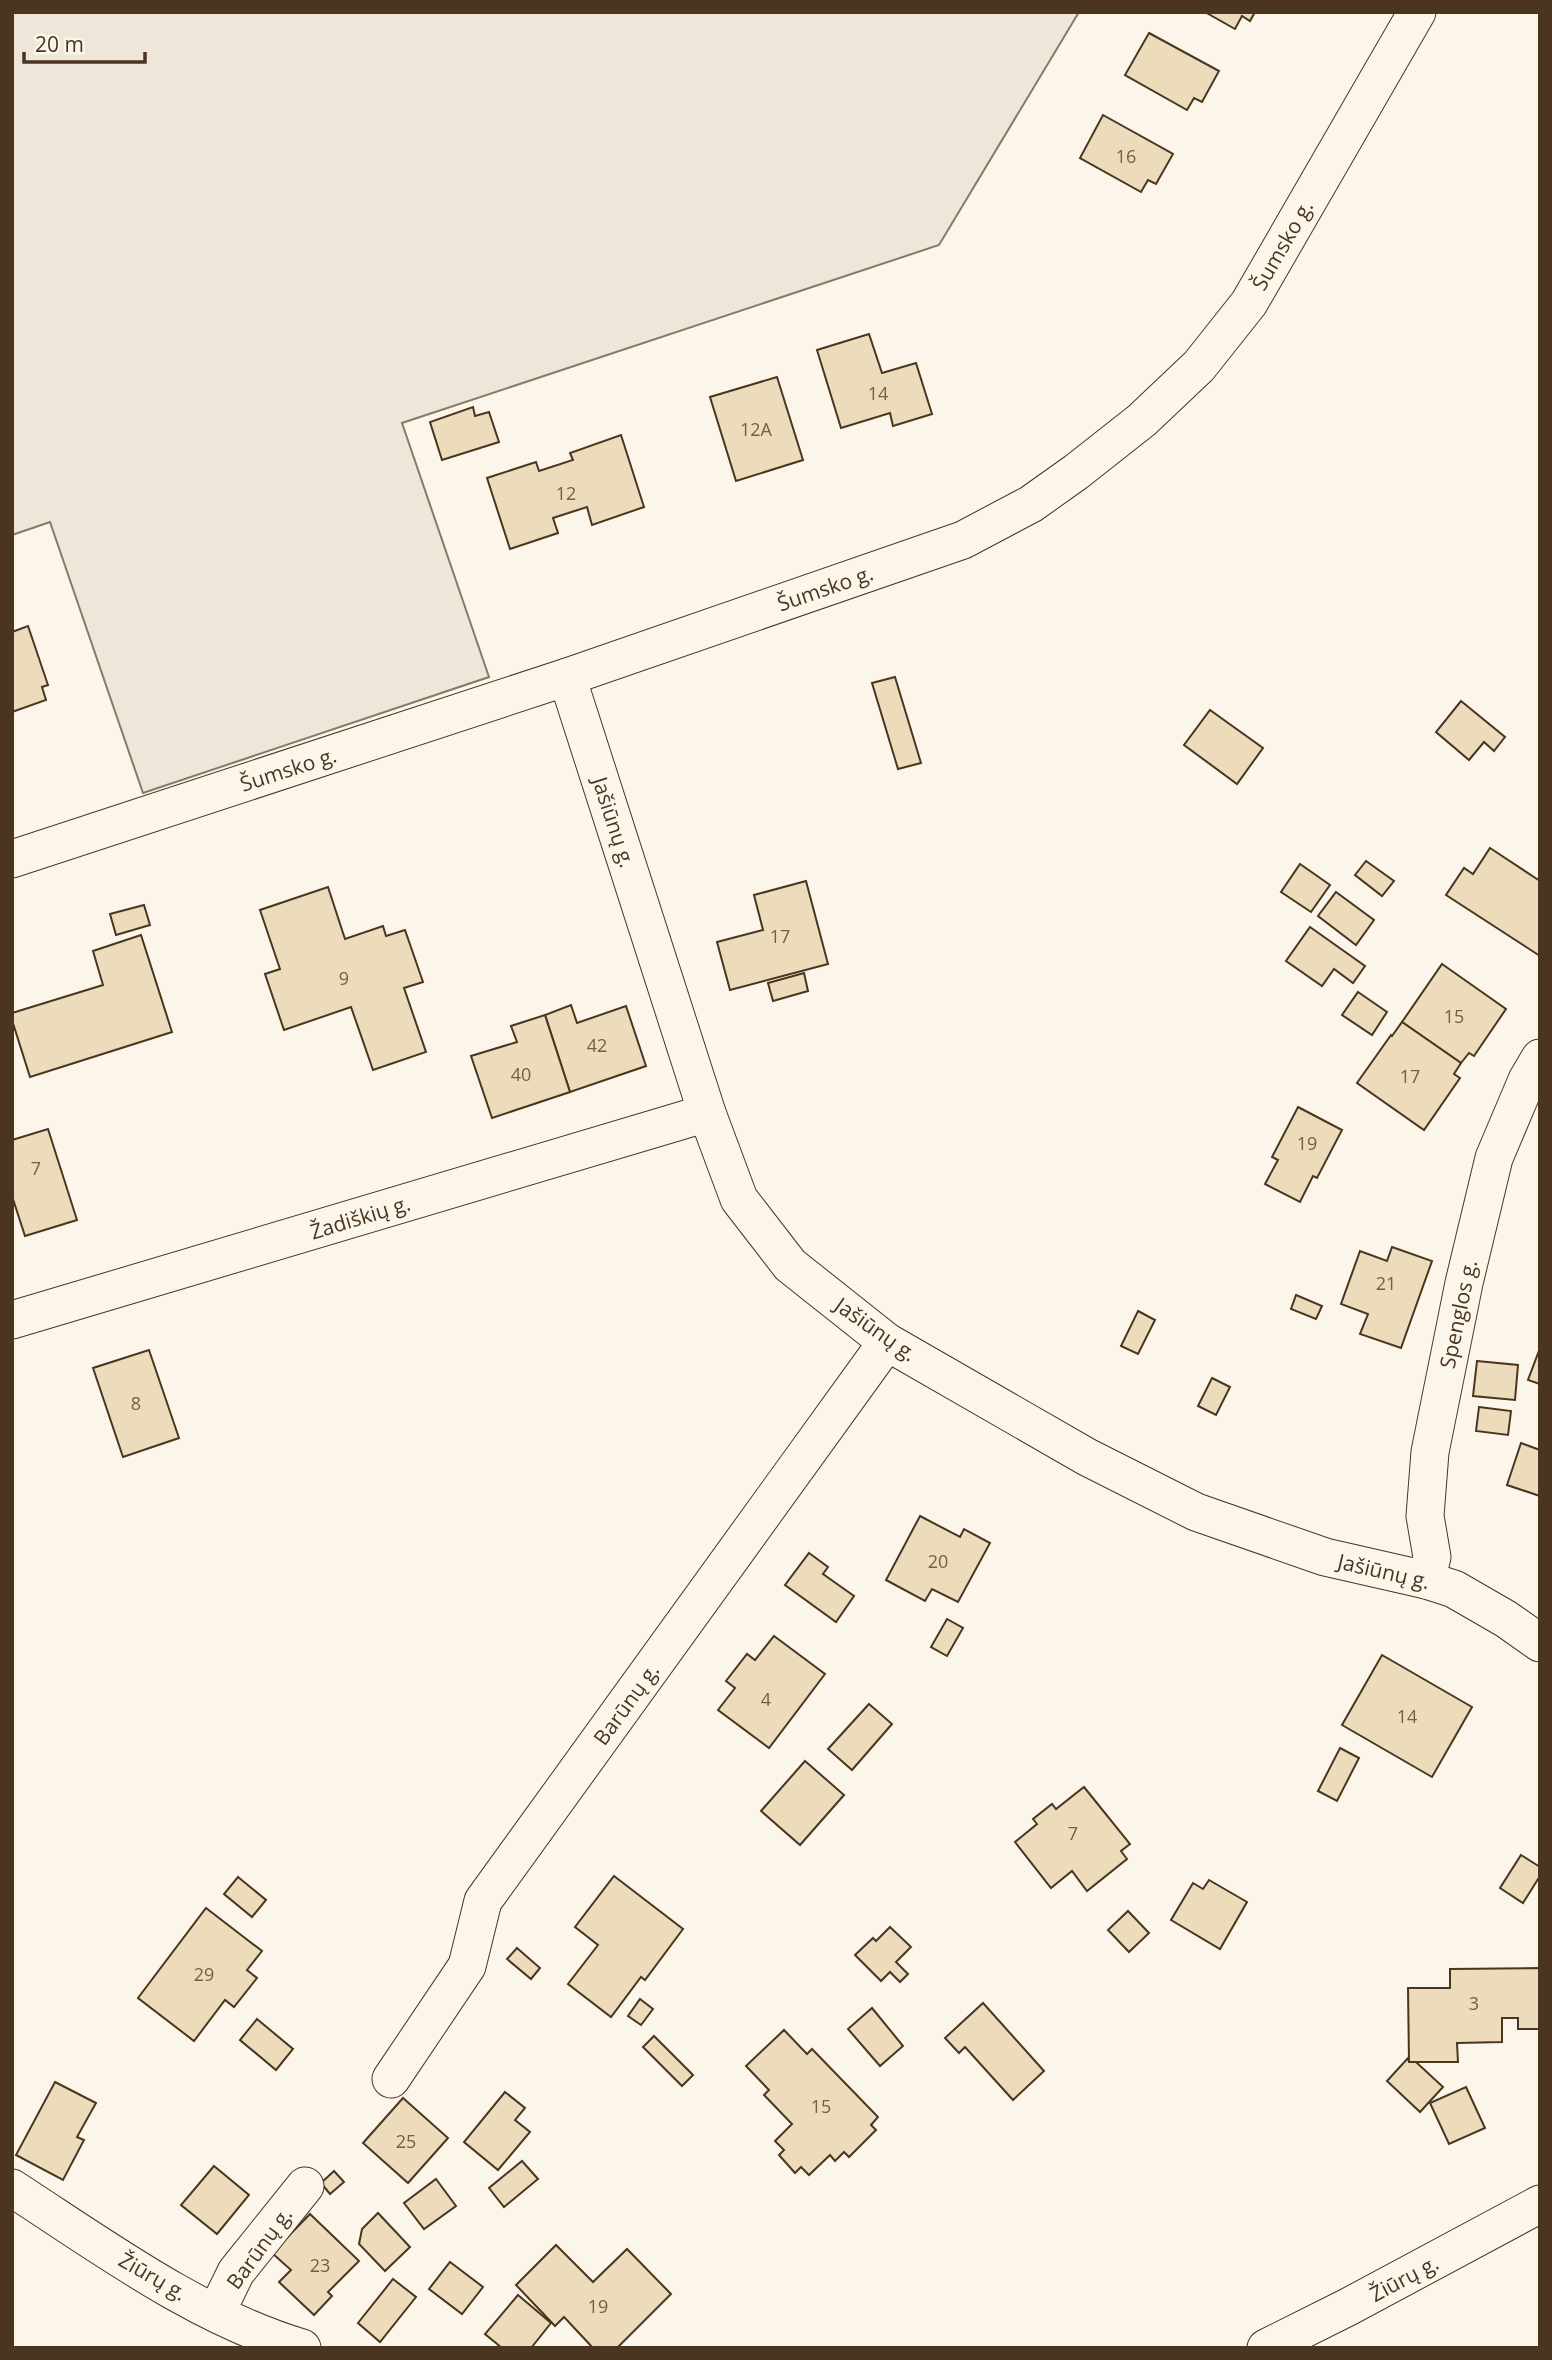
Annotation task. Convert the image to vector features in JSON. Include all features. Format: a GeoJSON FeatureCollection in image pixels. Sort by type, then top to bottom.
{"type":"FeatureCollection","features":[{"type":"Feature","properties":{"kind":"street","name":"Šumsko g."},"geometry":{"type":"LineString","coordinates":[[12,859],[567,677],[963,540],[1031,504],[1142,419],[1199,366],[1249,303],[1417,12]]}},
{"type":"Feature","properties":{"kind":"street","name":"Jašiūnų g."},"geometry":{"type":"LineString","coordinates":[[567,677],[708,1113],[739,1199],[790,1265],[887,1342],[1087,1457],[1196,1511],[1325,1557],[1454,1589],[1506,1619],[1540,1643]]}},
{"type":"Feature","properties":{"kind":"street","name":"Spenglos g."},"geometry":{"type":"LineString","coordinates":[[1426,1580],[1432,1557],[1425,1516],[1430,1452],[1464,1283],[1494,1158],[1527,1080],[1540,1058]]}},
{"type":"Feature","properties":{"kind":"street","name":"Žadiškių g."},"geometry":{"type":"LineString","coordinates":[[12,1320],[708,1113]]}},
{"type":"Feature","properties":{"kind":"street","name":"Barūnų g."},"geometry":{"type":"LineString","coordinates":[[391,2079],[467,1966],[483,1901],[887,1342]]}},
{"type":"Feature","properties":{"kind":"street","name":"Barūnų g."},"geometry":{"type":"LineString","coordinates":[[216,2314],[236,2272],[305,2186]]}},
{"type":"Feature","properties":{"kind":"street","name":"Žiūrų g."},"geometry":{"type":"LineString","coordinates":[[12,2188],[124,2260],[216,2314],[302,2348]]}},
{"type":"Feature","properties":{"kind":"street","name":"Žiūrų g."},"geometry":{"type":"LineString","coordinates":[[1266,2348],[1540,2204]]}},
{"type":"Feature","properties":{"kind":"shaded area"},"geometry":{"type":"Polygon","coordinates":[[[12,12],[1079,12],[939,245],[402,423],[489,677],[143,793],[50,522],[12,535],[12,12]]]}},
{"type":"Feature","properties":{"kind":"building"},"geometry":{"type":"Polygon","coordinates":[[[1205,12],[1255,12],[1250,21],[1242,16],[1235,29],[1205,12]]]}},
{"type":"Feature","properties":{"kind":"building"},"geometry":{"type":"Polygon","coordinates":[[[1149,33],[1219,71],[1202,102],[1194,98],[1187,110],[1125,75],[1149,33]]]}},
{"type":"Feature","properties":{"kind":"building"},"geometry":{"type":"Polygon","coordinates":[[[1103,115],[1173,154],[1156,184],[1148,180],[1141,192],[1080,158],[1103,115]]]}},
{"type":"Feature","properties":{"kind":"building"},"geometry":{"type":"Polygon","coordinates":[[[869,334],[882,373],[916,363],[932,414],[893,426],[890,413],[841,428],[817,350],[869,334]]]}},
{"type":"Feature","properties":{"kind":"building"},"geometry":{"type":"Polygon","coordinates":[[[777,377],[803,460],[736,481],[710,397],[777,377]]]}},
{"type":"Feature","properties":{"kind":"building"},"geometry":{"type":"Polygon","coordinates":[[[473,407],[475,416],[489,412],[499,442],[442,460],[430,422],[473,407]]]}},
{"type":"Feature","properties":{"kind":"building"},"geometry":{"type":"Polygon","coordinates":[[[621,435],[644,507],[592,525],[587,507],[553,518],[558,533],[510,549],[487,478],[536,462],[539,471],[573,460],[570,453],[621,435]]]}},
{"type":"Feature","properties":{"kind":"building"},"geometry":{"type":"Polygon","coordinates":[[[28,626],[48,685],[42,687],[46,700],[12,712],[12,632],[28,626]]]}},
{"type":"Feature","properties":{"kind":"building"},"geometry":{"type":"Polygon","coordinates":[[[895,677],[921,763],[898,769],[872,683],[895,677]]]}},
{"type":"Feature","properties":{"kind":"building"},"geometry":{"type":"Polygon","coordinates":[[[1461,701],[1505,737],[1494,751],[1484,742],[1469,760],[1436,732],[1461,701]]]}},
{"type":"Feature","properties":{"kind":"building"},"geometry":{"type":"Polygon","coordinates":[[[1210,710],[1263,748],[1237,784],[1184,745],[1210,710]]]}},
{"type":"Feature","properties":{"kind":"building"},"geometry":{"type":"Polygon","coordinates":[[[1490,848],[1540,881],[1540,956],[1446,895],[1464,868],[1473,874],[1490,848]]]}},
{"type":"Feature","properties":{"kind":"building"},"geometry":{"type":"Polygon","coordinates":[[[1366,861],[1394,881],[1382,896],[1355,875],[1366,861]]]}},
{"type":"Feature","properties":{"kind":"building"},"geometry":{"type":"Polygon","coordinates":[[[1300,864],[1330,885],[1311,912],[1281,892],[1300,864]]]}},
{"type":"Feature","properties":{"kind":"building"},"geometry":{"type":"Polygon","coordinates":[[[806,881],[828,964],[730,990],[717,942],[763,930],[754,895],[806,881]]]}},
{"type":"Feature","properties":{"kind":"building"},"geometry":{"type":"Polygon","coordinates":[[[328,887],[345,939],[383,926],[386,936],[405,930],[423,982],[404,988],[426,1052],[373,1070],[351,1007],[284,1030],[265,974],[280,969],[260,910],[328,887]]]}},
{"type":"Feature","properties":{"kind":"building"},"geometry":{"type":"Polygon","coordinates":[[[1336,892],[1374,920],[1356,945],[1318,916],[1336,892]]]}},
{"type":"Feature","properties":{"kind":"building"},"geometry":{"type":"Polygon","coordinates":[[[144,905],[150,925],[116,935],[110,914],[144,905]]]}},
{"type":"Feature","properties":{"kind":"building"},"geometry":{"type":"Polygon","coordinates":[[[1310,927],[1365,966],[1353,983],[1334,969],[1322,986],[1286,961],[1310,927]]]}},
{"type":"Feature","properties":{"kind":"building"},"geometry":{"type":"Polygon","coordinates":[[[141,935],[172,1032],[30,1077],[12,1013],[103,985],[93,951],[141,935]]]}},
{"type":"Feature","properties":{"kind":"building"},"geometry":{"type":"Polygon","coordinates":[[[1442,964],[1506,1009],[1474,1056],[1469,1053],[1461,1063],[1402,1022],[1442,964]]]}},
{"type":"Feature","properties":{"kind":"building"},"geometry":{"type":"Polygon","coordinates":[[[804,973],[808,991],[773,1001],[768,983],[804,973]]]}},
{"type":"Feature","properties":{"kind":"building"},"geometry":{"type":"Polygon","coordinates":[[[1358,992],[1387,1012],[1372,1035],[1342,1015],[1358,992]]]}},
{"type":"Feature","properties":{"kind":"building"},"geometry":{"type":"Polygon","coordinates":[[[571,1005],[577,1023],[626,1006],[646,1066],[570,1092],[545,1015],[571,1005]]]}},
{"type":"Feature","properties":{"kind":"building"},"geometry":{"type":"Polygon","coordinates":[[[545,1015],[570,1092],[492,1118],[471,1056],[517,1042],[511,1026],[545,1015]]]}},
{"type":"Feature","properties":{"kind":"building"},"geometry":{"type":"Polygon","coordinates":[[[1402,1022],[1461,1063],[1454,1074],[1460,1078],[1424,1130],[1357,1083],[1402,1022]]]}},
{"type":"Feature","properties":{"kind":"building"},"geometry":{"type":"Polygon","coordinates":[[[1298,1107],[1342,1130],[1317,1178],[1313,1176],[1300,1202],[1265,1184],[1278,1160],[1272,1157],[1298,1107]]]}},
{"type":"Feature","properties":{"kind":"building"},"geometry":{"type":"Polygon","coordinates":[[[48,1129],[77,1220],[25,1236],[12,1196],[12,1140],[48,1129]]]}},
{"type":"Feature","properties":{"kind":"building"},"geometry":{"type":"Polygon","coordinates":[[[1392,1247],[1432,1261],[1401,1348],[1360,1334],[1368,1314],[1341,1304],[1360,1251],[1387,1261],[1392,1247]]]}},
{"type":"Feature","properties":{"kind":"building"},"geometry":{"type":"Polygon","coordinates":[[[1296,1295],[1322,1306],[1316,1319],[1291,1309],[1296,1295]]]}},
{"type":"Feature","properties":{"kind":"building"},"geometry":{"type":"Polygon","coordinates":[[[1138,1311],[1155,1320],[1138,1354],[1121,1346],[1138,1311]]]}},
{"type":"Feature","properties":{"kind":"building"},"geometry":{"type":"Polygon","coordinates":[[[1540,1348],[1540,1384],[1528,1380],[1540,1348]]]}},
{"type":"Feature","properties":{"kind":"building"},"geometry":{"type":"Polygon","coordinates":[[[149,1350],[179,1438],[123,1457],[93,1368],[149,1350]]]}},
{"type":"Feature","properties":{"kind":"building"},"geometry":{"type":"Polygon","coordinates":[[[1477,1361],[1518,1365],[1515,1400],[1473,1396],[1477,1361]]]}},
{"type":"Feature","properties":{"kind":"building"},"geometry":{"type":"Polygon","coordinates":[[[1212,1378],[1230,1387],[1216,1415],[1198,1406],[1212,1378]]]}},
{"type":"Feature","properties":{"kind":"building"},"geometry":{"type":"Polygon","coordinates":[[[1479,1407],[1511,1411],[1508,1435],[1476,1431],[1479,1407]]]}},
{"type":"Feature","properties":{"kind":"building"},"geometry":{"type":"Polygon","coordinates":[[[1521,1443],[1540,1450],[1540,1496],[1507,1485],[1521,1443]]]}},
{"type":"Feature","properties":{"kind":"building"},"geometry":{"type":"Polygon","coordinates":[[[920,1516],[960,1537],[964,1529],[990,1543],[958,1602],[932,1589],[925,1601],[886,1580],[920,1516]]]}},
{"type":"Feature","properties":{"kind":"building"},"geometry":{"type":"Polygon","coordinates":[[[809,1553],[828,1567],[823,1574],[854,1596],[836,1622],[785,1585],[809,1553]]]}},
{"type":"Feature","properties":{"kind":"building"},"geometry":{"type":"Polygon","coordinates":[[[947,1619],[963,1628],[947,1656],[931,1647],[947,1619]]]}},
{"type":"Feature","properties":{"kind":"building"},"geometry":{"type":"Polygon","coordinates":[[[774,1636],[825,1674],[769,1748],[718,1710],[735,1688],[726,1681],[747,1654],[755,1660],[774,1636]]]}},
{"type":"Feature","properties":{"kind":"building"},"geometry":{"type":"Polygon","coordinates":[[[1382,1655],[1472,1707],[1432,1777],[1342,1725],[1382,1655]]]}},
{"type":"Feature","properties":{"kind":"building"},"geometry":{"type":"Polygon","coordinates":[[[869,1704],[892,1724],[852,1770],[828,1749],[869,1704]]]}},
{"type":"Feature","properties":{"kind":"building"},"geometry":{"type":"Polygon","coordinates":[[[1340,1748],[1359,1758],[1337,1801],[1318,1791],[1340,1748]]]}},
{"type":"Feature","properties":{"kind":"building"},"geometry":{"type":"Polygon","coordinates":[[[805,1761],[844,1795],[800,1845],[761,1811],[805,1761]]]}},
{"type":"Feature","properties":{"kind":"building"},"geometry":{"type":"Polygon","coordinates":[[[1084,1787],[1130,1844],[1121,1851],[1127,1859],[1087,1891],[1072,1871],[1051,1888],[1015,1842],[1037,1824],[1033,1819],[1052,1804],[1056,1809],[1084,1787]]]}},
{"type":"Feature","properties":{"kind":"building"},"geometry":{"type":"Polygon","coordinates":[[[1521,1855],[1540,1867],[1540,1876],[1523,1903],[1500,1888],[1521,1855]]]}},
{"type":"Feature","properties":{"kind":"building"},"geometry":{"type":"Polygon","coordinates":[[[614,1876],[683,1929],[645,1980],[641,1977],[611,2017],[568,1984],[598,1945],[575,1927],[614,1876]]]}},
{"type":"Feature","properties":{"kind":"building"},"geometry":{"type":"Polygon","coordinates":[[[238,1877],[266,1900],[252,1917],[224,1894],[238,1877]]]}},
{"type":"Feature","properties":{"kind":"building"},"geometry":{"type":"Polygon","coordinates":[[[1209,1880],[1247,1902],[1220,1949],[1171,1920],[1193,1883],[1203,1889],[1209,1880]]]}},
{"type":"Feature","properties":{"kind":"building"},"geometry":{"type":"Polygon","coordinates":[[[206,1908],[262,1951],[247,1970],[257,1978],[234,2007],[225,2000],[194,2041],[138,1998],[206,1908]]]}},
{"type":"Feature","properties":{"kind":"building"},"geometry":{"type":"Polygon","coordinates":[[[1128,1911],[1149,1933],[1129,1952],[1108,1930],[1128,1911]]]}},
{"type":"Feature","properties":{"kind":"building"},"geometry":{"type":"Polygon","coordinates":[[[890,1927],[911,1947],[896,1962],[908,1974],[900,1982],[890,1972],[881,1981],[855,1955],[873,1938],[876,1941],[890,1927]]]}},
{"type":"Feature","properties":{"kind":"building"},"geometry":{"type":"Polygon","coordinates":[[[517,1948],[540,1968],[531,1979],[507,1959],[517,1948]]]}},
{"type":"Feature","properties":{"kind":"building"},"geometry":{"type":"Polygon","coordinates":[[[1540,1968],[1540,2029],[1518,2029],[1518,2018],[1502,2018],[1502,2042],[1457,2043],[1458,2062],[1409,2062],[1408,1988],[1450,1988],[1450,1969],[1540,1968]]]}},
{"type":"Feature","properties":{"kind":"building"},"geometry":{"type":"Polygon","coordinates":[[[640,1999],[653,2009],[641,2025],[628,2016],[640,1999]]]}},
{"type":"Feature","properties":{"kind":"building"},"geometry":{"type":"Polygon","coordinates":[[[983,2003],[1044,2071],[1013,2100],[965,2047],[959,2053],[945,2038],[983,2003]]]}},
{"type":"Feature","properties":{"kind":"building"},"geometry":{"type":"Polygon","coordinates":[[[872,2008],[903,2046],[880,2066],[848,2029],[872,2008]]]}},
{"type":"Feature","properties":{"kind":"building"},"geometry":{"type":"Polygon","coordinates":[[[257,2019],[293,2049],[276,2070],[240,2040],[257,2019]]]}},
{"type":"Feature","properties":{"kind":"building"},"geometry":{"type":"Polygon","coordinates":[[[784,2030],[807,2054],[812,2049],[878,2117],[871,2125],[876,2130],[849,2157],[844,2152],[835,2161],[830,2155],[809,2175],[801,2167],[795,2173],[779,2155],[784,2150],[775,2141],[792,2124],[764,2095],[769,2090],[746,2066],[784,2030]]]}},
{"type":"Feature","properties":{"kind":"building"},"geometry":{"type":"Polygon","coordinates":[[[654,2036],[693,2075],[682,2086],[643,2047],[654,2036]]]}},
{"type":"Feature","properties":{"kind":"building"},"geometry":{"type":"Polygon","coordinates":[[[1408,2058],[1409,2062],[1416,2062],[1443,2087],[1420,2112],[1387,2081],[1408,2058]]]}},
{"type":"Feature","properties":{"kind":"building"},"geometry":{"type":"Polygon","coordinates":[[[55,2082],[96,2103],[77,2137],[84,2140],[63,2180],[16,2155],[55,2082]]]}},
{"type":"Feature","properties":{"kind":"building"},"geometry":{"type":"Polygon","coordinates":[[[1466,2087],[1485,2128],[1449,2144],[1430,2103],[1466,2087]]]}},
{"type":"Feature","properties":{"kind":"building"},"geometry":{"type":"Polygon","coordinates":[[[505,2092],[525,2108],[515,2120],[530,2132],[498,2170],[464,2142],[505,2092]]]}},
{"type":"Feature","properties":{"kind":"building"},"geometry":{"type":"Polygon","coordinates":[[[403,2098],[448,2138],[408,2183],[363,2143],[403,2098]]]}},
{"type":"Feature","properties":{"kind":"building"},"geometry":{"type":"Polygon","coordinates":[[[522,2161],[538,2179],[504,2207],[489,2188],[522,2161]]]}},
{"type":"Feature","properties":{"kind":"building"},"geometry":{"type":"Polygon","coordinates":[[[214,2166],[249,2195],[217,2234],[181,2205],[214,2166]]]}},
{"type":"Feature","properties":{"kind":"building"},"geometry":{"type":"Polygon","coordinates":[[[334,2171],[344,2182],[330,2194],[321,2183],[334,2171]]]}},
{"type":"Feature","properties":{"kind":"building"},"geometry":{"type":"Polygon","coordinates":[[[436,2179],[456,2206],[424,2229],[404,2203],[436,2179]]]}},
{"type":"Feature","properties":{"kind":"building"},"geometry":{"type":"Polygon","coordinates":[[[378,2213],[410,2247],[385,2271],[359,2244],[362,2229],[378,2213]]]}},
{"type":"Feature","properties":{"kind":"building"},"geometry":{"type":"Polygon","coordinates":[[[310,2214],[359,2261],[328,2292],[332,2296],[314,2315],[279,2282],[291,2270],[272,2253],[310,2214]]]}},
{"type":"Feature","properties":{"kind":"building"},"geometry":{"type":"Polygon","coordinates":[[[556,2245],[593,2282],[627,2249],[671,2294],[617,2348],[593,2348],[564,2317],[555,2326],[516,2285],[556,2245]]]}},
{"type":"Feature","properties":{"kind":"building"},"geometry":{"type":"Polygon","coordinates":[[[450,2262],[483,2287],[462,2314],[429,2289],[450,2262]]]}},
{"type":"Feature","properties":{"kind":"building"},"geometry":{"type":"Polygon","coordinates":[[[393,2279],[416,2297],[380,2342],[358,2323],[393,2279]]]}},
{"type":"Feature","properties":{"kind":"building"},"geometry":{"type":"Polygon","coordinates":[[[518,2295],[551,2323],[531,2348],[502,2348],[485,2334],[518,2295]]]}}]}
